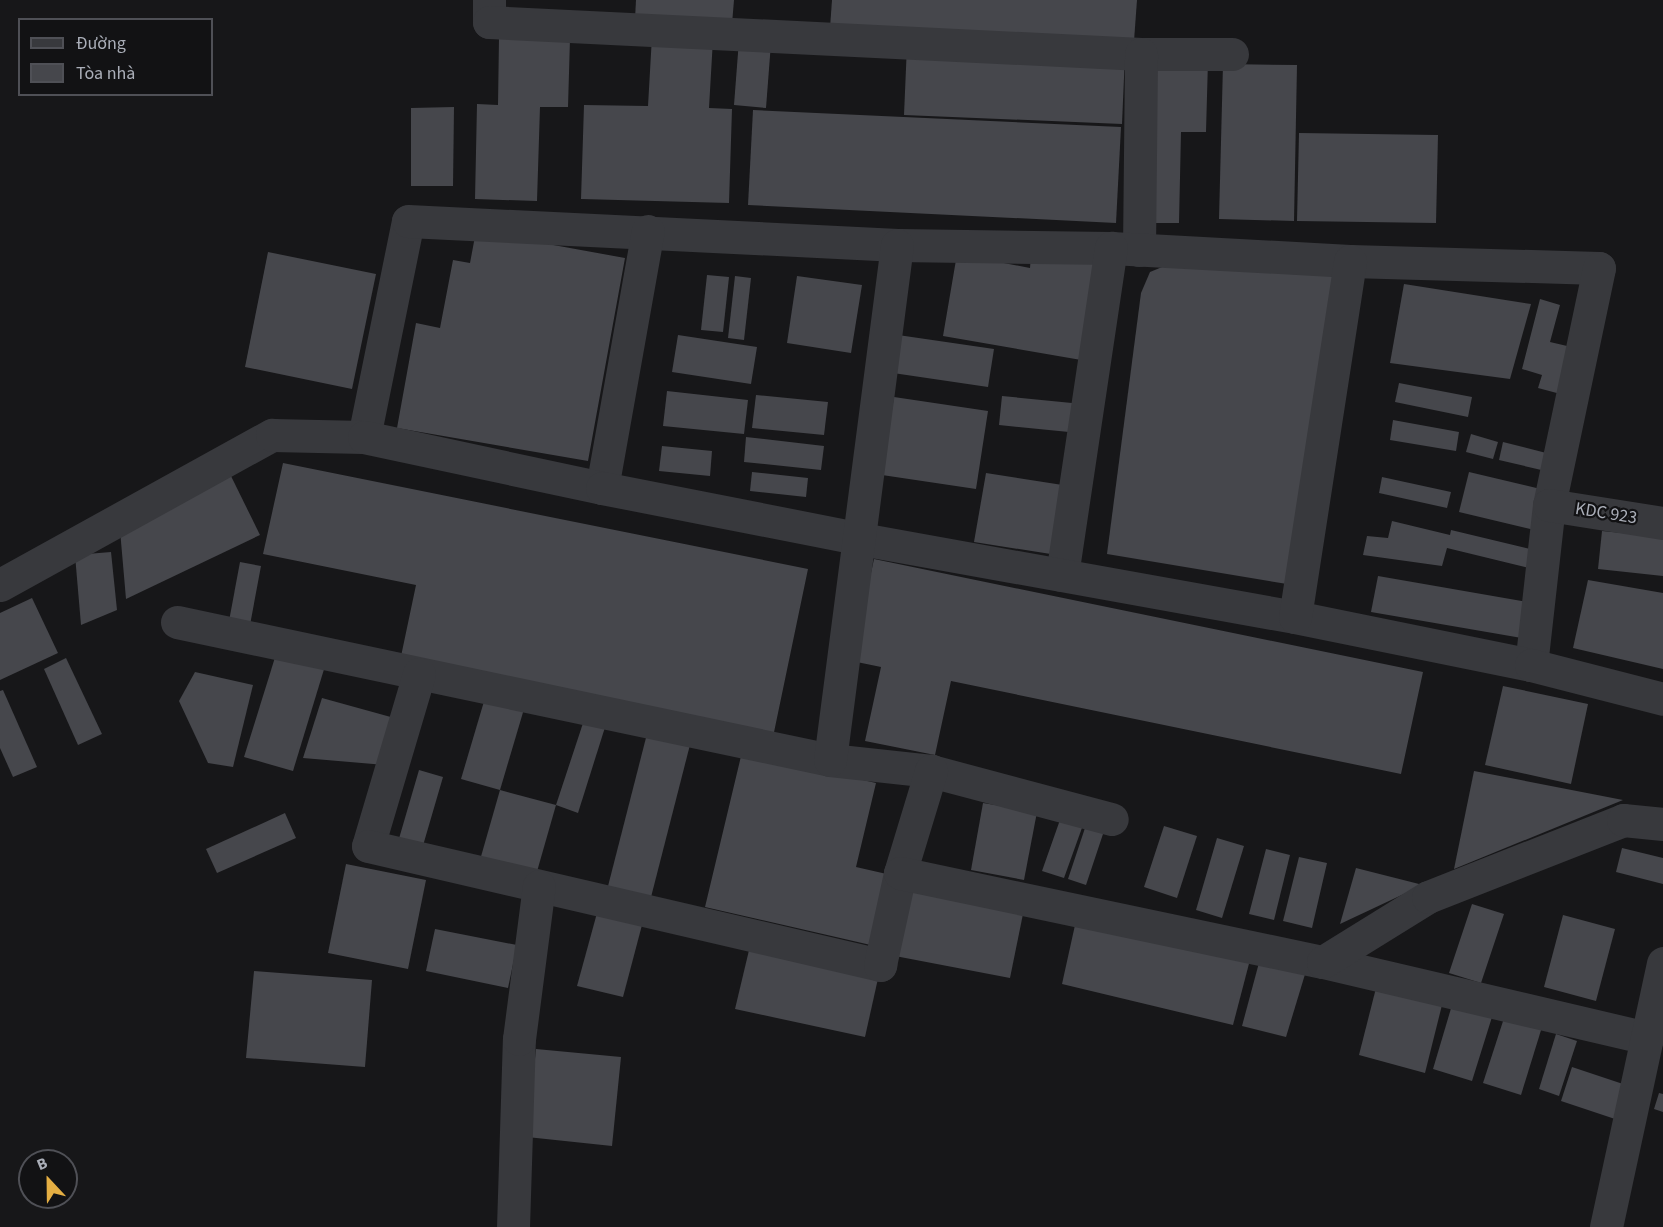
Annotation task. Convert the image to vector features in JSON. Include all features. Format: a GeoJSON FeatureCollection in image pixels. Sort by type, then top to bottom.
{"type":"FeatureCollection","features":[{"type":"Feature","properties":{"kind":"street"},"geometry":{"type":"LineString","coordinates":[[489,0],[489,22],[1141,54],[1232,54]]}},
{"type":"Feature","properties":{"kind":"street"},"geometry":{"type":"LineString","coordinates":[[1062,575],[1125,249],[1141,54]]}},
{"type":"Feature","properties":{"kind":"street"},"geometry":{"type":"LineString","coordinates":[[364,437],[408,221],[897,245],[1125,249],[1350,261],[1599,268],[1550,505],[1531,665]]}},
{"type":"Feature","properties":{"kind":"street"},"geometry":{"type":"LineString","coordinates":[[602,488],[648,231]]}},
{"type":"Feature","properties":{"kind":"street"},"geometry":{"type":"LineString","coordinates":[[830,760],[861,539],[897,245]]}},
{"type":"Feature","properties":{"kind":"street"},"geometry":{"type":"LineString","coordinates":[[1295,617],[1350,261]]}},
{"type":"Feature","properties":{"kind":"street"},"geometry":{"type":"LineString","coordinates":[[0,585],[272,435],[364,437],[602,488],[861,539],[1295,617],[1531,665],[1663,699]]}},
{"type":"Feature","properties":{"kind":"street","name":"KDC 923"},"geometry":{"type":"LineString","coordinates":[[1550,505],[1663,524]]}},
{"type":"Feature","properties":{"kind":"street"},"geometry":{"type":"LineString","coordinates":[[177,622],[830,760],[931,771],[1112,819]]}},
{"type":"Feature","properties":{"kind":"street"},"geometry":{"type":"LineString","coordinates":[[419,674],[368,846],[880,965],[900,873],[931,771]]}},
{"type":"Feature","properties":{"kind":"street"},"geometry":{"type":"LineString","coordinates":[[1323,962],[1428,897],[1623,820],[1663,824]]}},
{"type":"Feature","properties":{"kind":"street"},"geometry":{"type":"LineString","coordinates":[[900,873],[1323,962],[1647,1038]]}},
{"type":"Feature","properties":{"kind":"street"},"geometry":{"type":"LineString","coordinates":[[513,1227],[519,1039],[539,886]]}},
{"type":"Feature","properties":{"kind":"street"},"geometry":{"type":"LineString","coordinates":[[1606,1227],[1663,963]]}},
{"type":"Feature","properties":{"kind":"building"},"geometry":{"type":"Polygon","coordinates":[[[636,0],[734,0],[732,24],[635,19],[636,0]]]}},
{"type":"Feature","properties":{"kind":"building"},"geometry":{"type":"Polygon","coordinates":[[[832,0],[1137,0],[1134,41],[830,28],[832,0]]]}},
{"type":"Feature","properties":{"kind":"building"},"geometry":{"type":"Polygon","coordinates":[[[652,36],[713,39],[709,108],[732,109],[729,203],[581,199],[584,105],[648,106],[652,36]]]}},
{"type":"Feature","properties":{"kind":"building"},"geometry":{"type":"Polygon","coordinates":[[[499,37],[570,39],[568,107],[540,107],[537,201],[475,199],[477,104],[498,105],[499,37]]]}},
{"type":"Feature","properties":{"kind":"building"},"geometry":{"type":"Polygon","coordinates":[[[739,40],[771,43],[766,108],[734,105],[739,40]]]}},
{"type":"Feature","properties":{"kind":"building"},"geometry":{"type":"Polygon","coordinates":[[[907,45],[1125,54],[1122,124],[904,115],[907,45]]]}},
{"type":"Feature","properties":{"kind":"building"},"geometry":{"type":"Polygon","coordinates":[[[1144,60],[1208,61],[1206,132],[1181,132],[1179,223],[1140,223],[1144,60]]]}},
{"type":"Feature","properties":{"kind":"building"},"geometry":{"type":"Polygon","coordinates":[[[1223,64],[1297,65],[1294,221],[1219,219],[1223,64]]]}},
{"type":"Feature","properties":{"kind":"building"},"geometry":{"type":"Polygon","coordinates":[[[454,107],[453,186],[411,186],[411,108],[454,107]]]}},
{"type":"Feature","properties":{"kind":"building"},"geometry":{"type":"Polygon","coordinates":[[[753,110],[1121,127],[1116,223],[748,205],[753,110]]]}},
{"type":"Feature","properties":{"kind":"building"},"geometry":{"type":"Polygon","coordinates":[[[1299,133],[1438,135],[1436,223],[1297,221],[1299,133]]]}},
{"type":"Feature","properties":{"kind":"building"},"geometry":{"type":"Polygon","coordinates":[[[476,231],[625,258],[588,461],[397,428],[416,323],[440,328],[453,260],[470,263],[476,231]]]}},
{"type":"Feature","properties":{"kind":"building"},"geometry":{"type":"Polygon","coordinates":[[[268,252],[376,274],[352,389],[245,367],[268,252]]]}},
{"type":"Feature","properties":{"kind":"building"},"geometry":{"type":"Polygon","coordinates":[[[957,254],[1030,268],[1031,255],[1104,260],[1087,361],[943,336],[957,254]]]}},
{"type":"Feature","properties":{"kind":"building"},"geometry":{"type":"Polygon","coordinates":[[[1167,265],[1335,273],[1287,584],[1107,554],[1141,293],[1150,272],[1167,265]]]}},
{"type":"Feature","properties":{"kind":"building"},"geometry":{"type":"Polygon","coordinates":[[[707,275],[729,277],[723,332],[701,330],[707,275]]]}},
{"type":"Feature","properties":{"kind":"building"},"geometry":{"type":"Polygon","coordinates":[[[735,276],[751,278],[744,340],[728,338],[735,276]]]}},
{"type":"Feature","properties":{"kind":"building"},"geometry":{"type":"Polygon","coordinates":[[[797,276],[862,285],[851,353],[787,343],[797,276]]]}},
{"type":"Feature","properties":{"kind":"building"},"geometry":{"type":"Polygon","coordinates":[[[1404,284],[1531,304],[1510,379],[1390,363],[1404,284]]]}},
{"type":"Feature","properties":{"kind":"building"},"geometry":{"type":"Polygon","coordinates":[[[1540,299],[1560,305],[1550,342],[1580,349],[1568,396],[1538,388],[1542,375],[1522,369],[1540,299]]]}},
{"type":"Feature","properties":{"kind":"building"},"geometry":{"type":"Polygon","coordinates":[[[678,335],[757,347],[751,384],[672,372],[678,335]]]}},
{"type":"Feature","properties":{"kind":"building"},"geometry":{"type":"Polygon","coordinates":[[[898,335],[994,349],[988,387],[893,373],[898,335]]]}},
{"type":"Feature","properties":{"kind":"building"},"geometry":{"type":"Polygon","coordinates":[[[1399,383],[1472,397],[1468,417],[1395,402],[1399,383]]]}},
{"type":"Feature","properties":{"kind":"building"},"geometry":{"type":"Polygon","coordinates":[[[667,391],[748,400],[744,434],[663,426],[667,391]]]}},
{"type":"Feature","properties":{"kind":"building"},"geometry":{"type":"Polygon","coordinates":[[[756,395],[828,402],[824,435],[752,428],[756,395]]]}},
{"type":"Feature","properties":{"kind":"building"},"geometry":{"type":"Polygon","coordinates":[[[1002,396],[1082,404],[1079,433],[999,425],[1002,396]]]}},
{"type":"Feature","properties":{"kind":"building"},"geometry":{"type":"Polygon","coordinates":[[[894,397],[988,411],[976,489],[882,475],[894,397]]]}},
{"type":"Feature","properties":{"kind":"building"},"geometry":{"type":"Polygon","coordinates":[[[1393,420],[1459,432],[1456,451],[1390,440],[1393,420]]]}},
{"type":"Feature","properties":{"kind":"building"},"geometry":{"type":"Polygon","coordinates":[[[1471,434],[1498,442],[1493,459],[1466,452],[1471,434]]]}},
{"type":"Feature","properties":{"kind":"building"},"geometry":{"type":"Polygon","coordinates":[[[746,437],[824,446],[821,470],[744,462],[746,437]]]}},
{"type":"Feature","properties":{"kind":"building"},"geometry":{"type":"Polygon","coordinates":[[[1503,442],[1554,455],[1550,472],[1499,460],[1503,442]]]}},
{"type":"Feature","properties":{"kind":"building"},"geometry":{"type":"Polygon","coordinates":[[[662,446],[712,451],[710,476],[659,471],[662,446]]]}},
{"type":"Feature","properties":{"kind":"building"},"geometry":{"type":"Polygon","coordinates":[[[283,463],[808,569],[773,737],[400,661],[416,585],[263,554],[283,463]]]}},
{"type":"Feature","properties":{"kind":"building"},"geometry":{"type":"Polygon","coordinates":[[[752,472],[808,478],[806,497],[750,491],[752,472]]]}},
{"type":"Feature","properties":{"kind":"building"},"geometry":{"type":"Polygon","coordinates":[[[1469,472],[1553,492],[1543,532],[1459,512],[1469,472]]]}},
{"type":"Feature","properties":{"kind":"building"},"geometry":{"type":"Polygon","coordinates":[[[986,473],[1069,486],[1057,555],[974,542],[986,473]]]}},
{"type":"Feature","properties":{"kind":"building"},"geometry":{"type":"Polygon","coordinates":[[[230,474],[260,535],[126,599],[120,530],[230,474]]]}},
{"type":"Feature","properties":{"kind":"building"},"geometry":{"type":"Polygon","coordinates":[[[1382,477],[1451,492],[1447,508],[1379,493],[1382,477]]]}},
{"type":"Feature","properties":{"kind":"building"},"geometry":{"type":"Polygon","coordinates":[[[1392,521],[1450,535],[1451,530],[1534,550],[1529,568],[1447,548],[1442,566],[1363,555],[1367,536],[1388,538],[1392,521]]]}},
{"type":"Feature","properties":{"kind":"building"},"geometry":{"type":"Polygon","coordinates":[[[1602,531],[1663,537],[1663,576],[1598,569],[1602,531]]]}},
{"type":"Feature","properties":{"kind":"building"},"geometry":{"type":"Polygon","coordinates":[[[111,552],[117,610],[81,625],[75,555],[111,552]]]}},
{"type":"Feature","properties":{"kind":"building"},"geometry":{"type":"Polygon","coordinates":[[[874,559],[1423,672],[1401,774],[951,681],[935,755],[865,741],[881,667],[852,661],[874,559]]]}},
{"type":"Feature","properties":{"kind":"building"},"geometry":{"type":"Polygon","coordinates":[[[240,562],[261,566],[250,625],[229,621],[240,562]]]}},
{"type":"Feature","properties":{"kind":"building"},"geometry":{"type":"Polygon","coordinates":[[[1378,576],[1533,603],[1527,639],[1371,612],[1378,576]]]}},
{"type":"Feature","properties":{"kind":"building"},"geometry":{"type":"Polygon","coordinates":[[[1588,580],[1663,593],[1663,669],[1573,648],[1588,580]]]}},
{"type":"Feature","properties":{"kind":"building"},"geometry":{"type":"Polygon","coordinates":[[[32,598],[58,653],[0,680],[0,613],[32,598]]]}},
{"type":"Feature","properties":{"kind":"building"},"geometry":{"type":"Polygon","coordinates":[[[277,651],[325,666],[293,771],[244,757],[277,651]]]}},
{"type":"Feature","properties":{"kind":"building"},"geometry":{"type":"Polygon","coordinates":[[[66,658],[102,734],[78,745],[44,669],[66,658]]]}},
{"type":"Feature","properties":{"kind":"building"},"geometry":{"type":"Polygon","coordinates":[[[195,672],[253,685],[233,767],[208,763],[179,701],[195,672]]]}},
{"type":"Feature","properties":{"kind":"building"},"geometry":{"type":"Polygon","coordinates":[[[1503,686],[1588,704],[1571,784],[1485,765],[1503,686]]]}},
{"type":"Feature","properties":{"kind":"building"},"geometry":{"type":"Polygon","coordinates":[[[3,690],[37,767],[13,777],[0,748],[0,691],[3,690]]]}},
{"type":"Feature","properties":{"kind":"building"},"geometry":{"type":"Polygon","coordinates":[[[322,698],[398,719],[385,765],[303,758],[322,698]]]}},
{"type":"Feature","properties":{"kind":"building"},"geometry":{"type":"Polygon","coordinates":[[[485,698],[524,709],[500,790],[461,779],[485,698]]]}},
{"type":"Feature","properties":{"kind":"building"},"geometry":{"type":"Polygon","coordinates":[[[586,714],[607,721],[578,813],[556,805],[586,714]]]}},
{"type":"Feature","properties":{"kind":"building"},"geometry":{"type":"Polygon","coordinates":[[[649,726],[692,737],[649,905],[606,894],[649,726]]]}},
{"type":"Feature","properties":{"kind":"building"},"geometry":{"type":"Polygon","coordinates":[[[742,752],[876,783],[856,867],[891,875],[875,946],[705,907],[742,752]]]}},
{"type":"Feature","properties":{"kind":"building"},"geometry":{"type":"Polygon","coordinates":[[[419,770],[443,777],[422,849],[398,842],[419,770]]]}},
{"type":"Feature","properties":{"kind":"building"},"geometry":{"type":"Polygon","coordinates":[[[1474,771],[1623,800],[1454,869],[1474,771]]]}},
{"type":"Feature","properties":{"kind":"building"},"geometry":{"type":"Polygon","coordinates":[[[500,790],[556,805],[534,882],[478,867],[500,790]]]}},
{"type":"Feature","properties":{"kind":"building"},"geometry":{"type":"Polygon","coordinates":[[[983,803],[1037,812],[1024,880],[971,870],[983,803]]]}},
{"type":"Feature","properties":{"kind":"building"},"geometry":{"type":"Polygon","coordinates":[[[285,813],[296,838],[217,873],[206,849],[285,813]]]}},
{"type":"Feature","properties":{"kind":"building"},"geometry":{"type":"Polygon","coordinates":[[[1061,817],[1083,825],[1064,878],[1042,871],[1061,817]]]}},
{"type":"Feature","properties":{"kind":"building"},"geometry":{"type":"Polygon","coordinates":[[[1088,819],[1106,825],[1086,885],[1068,879],[1088,819]]]}},
{"type":"Feature","properties":{"kind":"building"},"geometry":{"type":"Polygon","coordinates":[[[1164,826],[1197,836],[1177,898],[1144,887],[1164,826]]]}},
{"type":"Feature","properties":{"kind":"building"},"geometry":{"type":"Polygon","coordinates":[[[1217,838],[1244,846],[1222,918],[1196,910],[1217,838]]]}},
{"type":"Feature","properties":{"kind":"building"},"geometry":{"type":"Polygon","coordinates":[[[1622,848],[1663,858],[1663,884],[1616,872],[1622,848]]]}},
{"type":"Feature","properties":{"kind":"building"},"geometry":{"type":"Polygon","coordinates":[[[1266,849],[1290,855],[1274,920],[1249,914],[1266,849]]]}},
{"type":"Feature","properties":{"kind":"building"},"geometry":{"type":"Polygon","coordinates":[[[1299,857],[1327,863],[1312,928],[1283,921],[1299,857]]]}},
{"type":"Feature","properties":{"kind":"building"},"geometry":{"type":"Polygon","coordinates":[[[346,864],[426,880],[408,969],[328,953],[346,864]]]}},
{"type":"Feature","properties":{"kind":"building"},"geometry":{"type":"Polygon","coordinates":[[[1356,868],[1423,885],[1340,924],[1356,868]]]}},
{"type":"Feature","properties":{"kind":"building"},"geometry":{"type":"Polygon","coordinates":[[[909,882],[1025,904],[1010,978],[895,956],[909,882]]]}},
{"type":"Feature","properties":{"kind":"building"},"geometry":{"type":"Polygon","coordinates":[[[1472,904],[1504,914],[1481,983],[1449,973],[1472,904]]]}},
{"type":"Feature","properties":{"kind":"building"},"geometry":{"type":"Polygon","coordinates":[[[597,913],[642,925],[623,997],[577,986],[597,913]]]}},
{"type":"Feature","properties":{"kind":"building"},"geometry":{"type":"Polygon","coordinates":[[[1563,915],[1615,929],[1596,1001],[1544,987],[1563,915]]]}},
{"type":"Feature","properties":{"kind":"building"},"geometry":{"type":"Polygon","coordinates":[[[1077,916],[1251,956],[1233,1025],[1062,984],[1077,916]]]}},
{"type":"Feature","properties":{"kind":"building"},"geometry":{"type":"Polygon","coordinates":[[[435,929],[517,945],[508,988],[426,971],[435,929]]]}},
{"type":"Feature","properties":{"kind":"building"},"geometry":{"type":"Polygon","coordinates":[[[750,946],[879,974],[865,1037],[735,1009],[750,946]]]}},
{"type":"Feature","properties":{"kind":"building"},"geometry":{"type":"Polygon","coordinates":[[[1260,959],[1306,971],[1286,1037],[1242,1026],[1260,959]]]}},
{"type":"Feature","properties":{"kind":"building"},"geometry":{"type":"Polygon","coordinates":[[[254,971],[372,980],[365,1067],[246,1058],[254,971]]]}},
{"type":"Feature","properties":{"kind":"building"},"geometry":{"type":"Polygon","coordinates":[[[1376,988],[1442,1005],[1425,1073],[1359,1055],[1376,988]]]}},
{"type":"Feature","properties":{"kind":"building"},"geometry":{"type":"Polygon","coordinates":[[[1452,1005],[1492,1017],[1472,1081],[1433,1069],[1452,1005]]]}},
{"type":"Feature","properties":{"kind":"building"},"geometry":{"type":"Polygon","coordinates":[[[1505,1015],[1542,1027],[1521,1095],[1483,1083],[1505,1015]]]}},
{"type":"Feature","properties":{"kind":"building"},"geometry":{"type":"Polygon","coordinates":[[[1556,1034],[1577,1041],[1559,1096],[1539,1089],[1556,1034]]]}},
{"type":"Feature","properties":{"kind":"building"},"geometry":{"type":"Polygon","coordinates":[[[536,1049],[621,1057],[612,1146],[527,1137],[536,1049]]]}},
{"type":"Feature","properties":{"kind":"building"},"geometry":{"type":"Polygon","coordinates":[[[1572,1067],[1629,1086],[1618,1120],[1561,1101],[1572,1067]]]}},
{"type":"Feature","properties":{"kind":"building"},"geometry":{"type":"Polygon","coordinates":[[[1659,1093],[1663,1094],[1663,1112],[1654,1109],[1659,1093]]]}}]}
